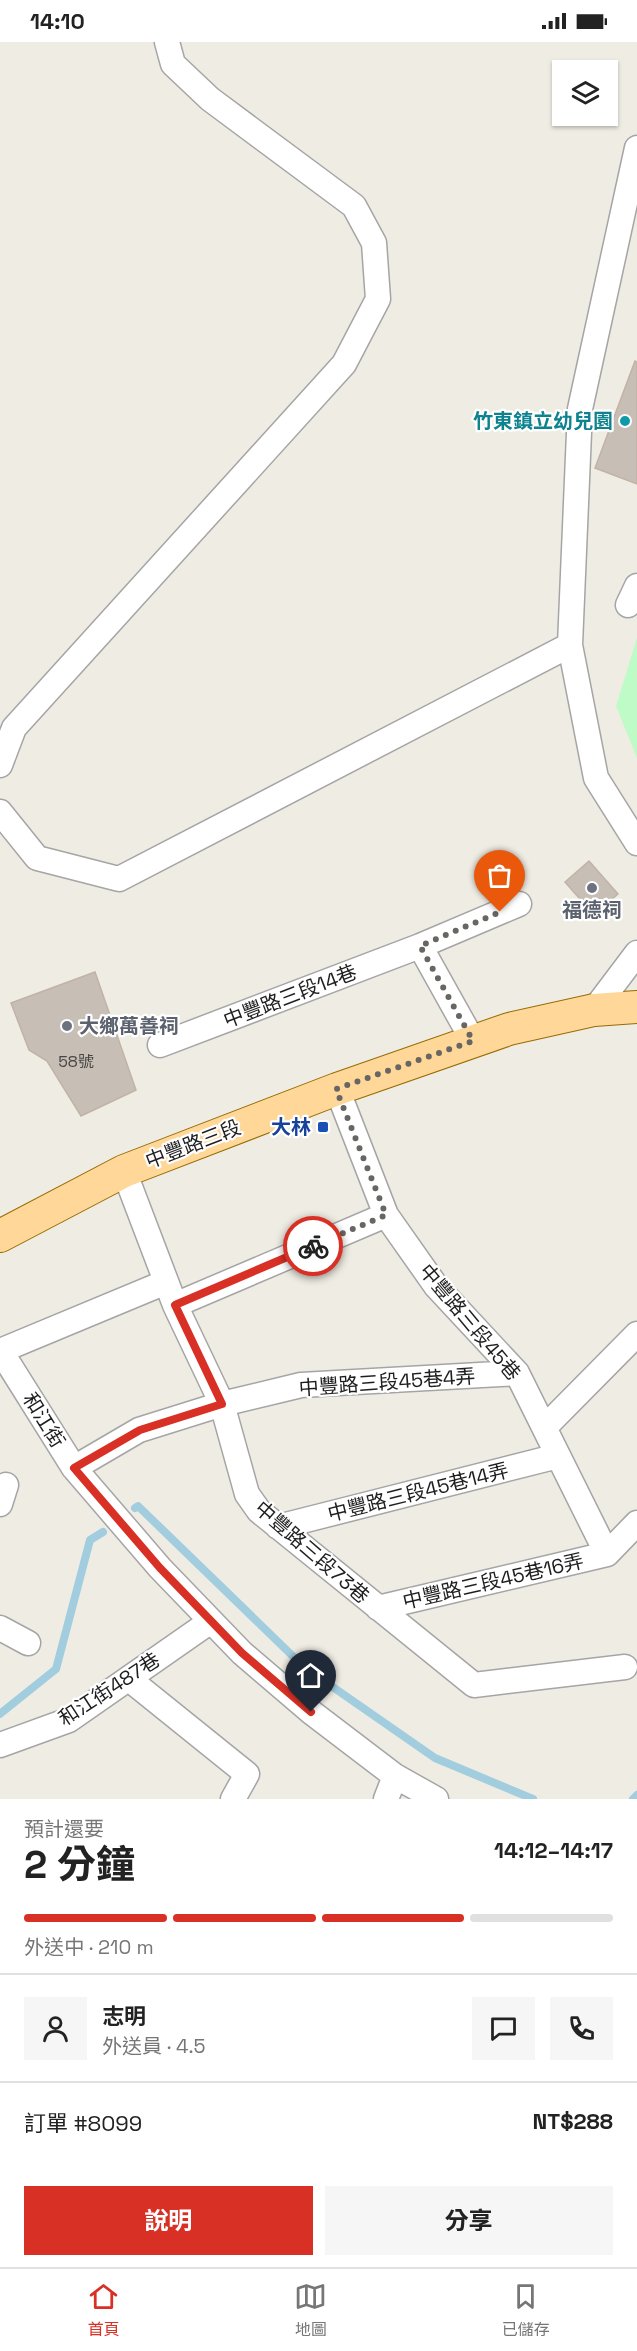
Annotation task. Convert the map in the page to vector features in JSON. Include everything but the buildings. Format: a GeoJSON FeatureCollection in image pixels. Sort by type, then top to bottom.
{"type":"FeatureCollection","features":[{"type":"Feature","properties":{"kind":"main road","name":"中豐路三段"},"geometry":{"type":"LineString","coordinates":[[0,1236],[124,1171],[336,1089],[509,1029],[594,1010],[637,1007]]}},
{"type":"Feature","properties":{"kind":"street"},"geometry":{"type":"LineString","coordinates":[[0,765],[14,729],[345,364],[378,298],[374,243],[354,206],[210,99],[173,64],[166,42]]}},
{"type":"Feature","properties":{"kind":"street"},"geometry":{"type":"LineString","coordinates":[[637,148],[580,409],[570,645],[596,778],[637,843]]}},
{"type":"Feature","properties":{"kind":"street"},"geometry":{"type":"LineString","coordinates":[[0,812],[37,858],[119,879],[570,645]]}},
{"type":"Feature","properties":{"kind":"street","name":"中豐路三段14巷"},"geometry":{"type":"LineString","coordinates":[[160,1045],[420,946],[519,904]]}},
{"type":"Feature","properties":{"kind":"street"},"geometry":{"type":"LineString","coordinates":[[420,946],[473,1041]]}},
{"type":"Feature","properties":{"kind":"street"},"geometry":{"type":"LineString","coordinates":[[594,1010],[637,953]]}},
{"type":"Feature","properties":{"kind":"street","name":"中豐路三段45巷"},"geometry":{"type":"LineString","coordinates":[[336,1089],[386,1215],[436,1286],[517,1373],[607,1554]]}},
{"type":"Feature","properties":{"kind":"street","name":"中豐路三段73巷"},"geometry":{"type":"LineString","coordinates":[[124,1171],[175,1305],[222,1404],[247,1494],[259,1511],[474,1684],[625,1667]]}},
{"type":"Feature","properties":{"kind":"street"},"geometry":{"type":"LineString","coordinates":[[175,1305],[386,1215]]}},
{"type":"Feature","properties":{"kind":"street"},"geometry":{"type":"LineString","coordinates":[[0,1351],[166,1282]]}},
{"type":"Feature","properties":{"kind":"street"},"geometry":{"type":"LineString","coordinates":[[545,1427],[637,1334]]}},
{"type":"Feature","properties":{"kind":"street","name":"和江街"},"geometry":{"type":"LineString","coordinates":[[0,1351],[74,1468],[160,1568],[242,1653],[311,1712],[395,1776],[436,1799]]}},
{"type":"Feature","properties":{"kind":"street","name":"中豐路三段45巷4弄"},"geometry":{"type":"LineString","coordinates":[[74,1468],[140,1430],[222,1404],[301,1385],[517,1373]]}},
{"type":"Feature","properties":{"kind":"street","name":"中豐路三段45巷14弄"},"geometry":{"type":"LineString","coordinates":[[278,1527],[558,1456]]}},
{"type":"Feature","properties":{"kind":"street"},"geometry":{"type":"LineString","coordinates":[[607,1554],[637,1523]]}},
{"type":"Feature","properties":{"kind":"street","name":"中豐路三段45巷16弄"},"geometry":{"type":"LineString","coordinates":[[378,1608],[607,1554]]}},
{"type":"Feature","properties":{"kind":"street","name":"和江街487巷"},"geometry":{"type":"LineString","coordinates":[[0,1745],[69,1720],[211,1621]]}},
{"type":"Feature","properties":{"kind":"street"},"geometry":{"type":"LineString","coordinates":[[0,1628],[28,1643]]}},
{"type":"Feature","properties":{"kind":"street"},"geometry":{"type":"LineString","coordinates":[[129,1679],[247,1774],[234,1799]]}},
{"type":"Feature","properties":{"kind":"street"},"geometry":{"type":"LineString","coordinates":[[386,1799],[395,1776]]}},
{"type":"Feature","properties":{"kind":"green space"},"geometry":{"type":"Polygon","coordinates":[[[637,638],[637,758],[616,706],[637,638]]]}},
{"type":"Feature","properties":{"kind":"waterway"},"geometry":{"type":"LineString","coordinates":[[135,1508],[138,1506],[304,1667],[435,1758],[533,1799]]}},
{"type":"Feature","properties":{"kind":"waterway"},"geometry":{"type":"LineString","coordinates":[[0,1714],[56,1669],[90,1540],[103,1532]]}},
{"type":"Feature","properties":{"kind":"waterway"},"geometry":{"type":"LineString","coordinates":[[633,1799],[637,1795]]}},
{"type":"Feature","properties":{"kind":"way so far"},"geometry":{"type":"LineString","coordinates":[[313,1246],[386,1215],[336,1089],[473,1041],[420,946],[500,912]]}},
{"type":"Feature","properties":{"kind":"place","name":"竹東鎮立幼兒園"},"geometry":{"type":"Point","coordinates":[625,421]}},
{"type":"Feature","properties":{"kind":"place","name":"福德祠"},"geometry":{"type":"Point","coordinates":[592,888]}},
{"type":"Feature","properties":{"kind":"place","name":"大鄉萬善祠"},"geometry":{"type":"Point","coordinates":[67,1026]}},
{"type":"Feature","properties":{"kind":"place","name":"大林"},"geometry":{"type":"Point","coordinates":[323,1127]}},
{"type":"Feature","properties":{"kind":"route"},"geometry":{"type":"LineString","coordinates":[[311,1712],[242,1653],[160,1568],[74,1468],[140,1430],[222,1404],[175,1305],[313,1246]]}}]}
